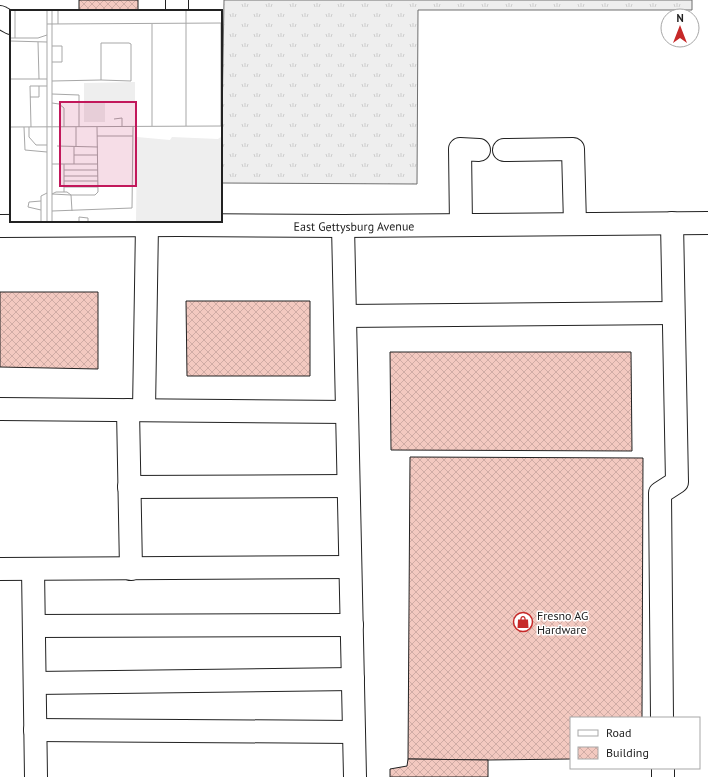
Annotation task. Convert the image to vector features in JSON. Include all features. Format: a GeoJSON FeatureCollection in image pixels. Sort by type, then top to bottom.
{"type":"FeatureCollection","features":[{"type":"Feature","properties":{"kind":"street"},"geometry":{"type":"LineString","coordinates":[[0,17],[10,22]]}},
{"type":"Feature","properties":{"kind":"street"},"geometry":{"type":"LineString","coordinates":[[462,225],[460,149],[479,150]]}},
{"type":"Feature","properties":{"kind":"street"},"geometry":{"type":"LineString","coordinates":[[504,150],[573,149],[575,224]]}},
{"type":"Feature","properties":{"kind":"street","name":"East Gettysburg Avenue"},"geometry":{"type":"LineString","coordinates":[[0,226],[32,224],[147,225],[179,223],[343,226],[708,223]]}},
{"type":"Feature","properties":{"kind":"street"},"geometry":{"type":"LineString","coordinates":[[662,717],[660,493],[677,482],[672,223]]}},
{"type":"Feature","properties":{"kind":"street"},"geometry":{"type":"LineString","coordinates":[[131,569],[130,487],[147,225]]}},
{"type":"Feature","properties":{"kind":"street"},"geometry":{"type":"LineString","coordinates":[[343,226],[355,777]]}},
{"type":"Feature","properties":{"kind":"street"},"geometry":{"type":"LineString","coordinates":[[345,316],[673,312]]}},
{"type":"Feature","properties":{"kind":"street"},"geometry":{"type":"LineString","coordinates":[[0,409],[347,412]]}},
{"type":"Feature","properties":{"kind":"street"},"geometry":{"type":"LineString","coordinates":[[130,487],[348,486]]}},
{"type":"Feature","properties":{"kind":"street"},"geometry":{"type":"LineString","coordinates":[[0,569],[350,567]]}},
{"type":"Feature","properties":{"kind":"street"},"geometry":{"type":"LineString","coordinates":[[33,569],[36,777]]}},
{"type":"Feature","properties":{"kind":"street"},"geometry":{"type":"LineString","coordinates":[[34,626],[352,626]]}},
{"type":"Feature","properties":{"kind":"street"},"geometry":{"type":"LineString","coordinates":[[35,683],[353,679]]}},
{"type":"Feature","properties":{"kind":"street"},"geometry":{"type":"LineString","coordinates":[[35,730],[354,732]]}},
{"type":"Feature","properties":{"kind":"green space"},"geometry":{"type":"Polygon","coordinates":[[[224,0],[692,0],[692,8],[660,8],[660,10],[418,10],[417,184],[222,183],[224,0]]]}},
{"type":"Feature","properties":{"kind":"building"},"geometry":{"type":"Polygon","coordinates":[[[79,0],[138,0],[138,10],[79,10],[79,0]]]}},
{"type":"Feature","properties":{"kind":"building"},"geometry":{"type":"Polygon","coordinates":[[[0,292],[98,292],[98,369],[0,367],[0,292]]]}},
{"type":"Feature","properties":{"kind":"building"},"geometry":{"type":"Polygon","coordinates":[[[186,301],[310,301],[310,376],[187,376],[186,301]]]}},
{"type":"Feature","properties":{"kind":"building"},"geometry":{"type":"Polygon","coordinates":[[[390,352],[631,352],[632,451],[391,450],[390,352]]]}},
{"type":"Feature","properties":{"kind":"building"},"geometry":{"type":"Polygon","coordinates":[[[410,457],[643,458],[642,717],[570,717],[570,759],[408,759],[410,457]]]}},
{"type":"Feature","properties":{"kind":"building"},"geometry":{"type":"Polygon","coordinates":[[[408,759],[488,760],[488,777],[390,777],[390,769],[407,766],[408,759]]]}},
{"type":"Feature","properties":{"kind":"place","name":"Fresno AG Hardware"},"geometry":{"type":"Point","coordinates":[523,622]}}]}
